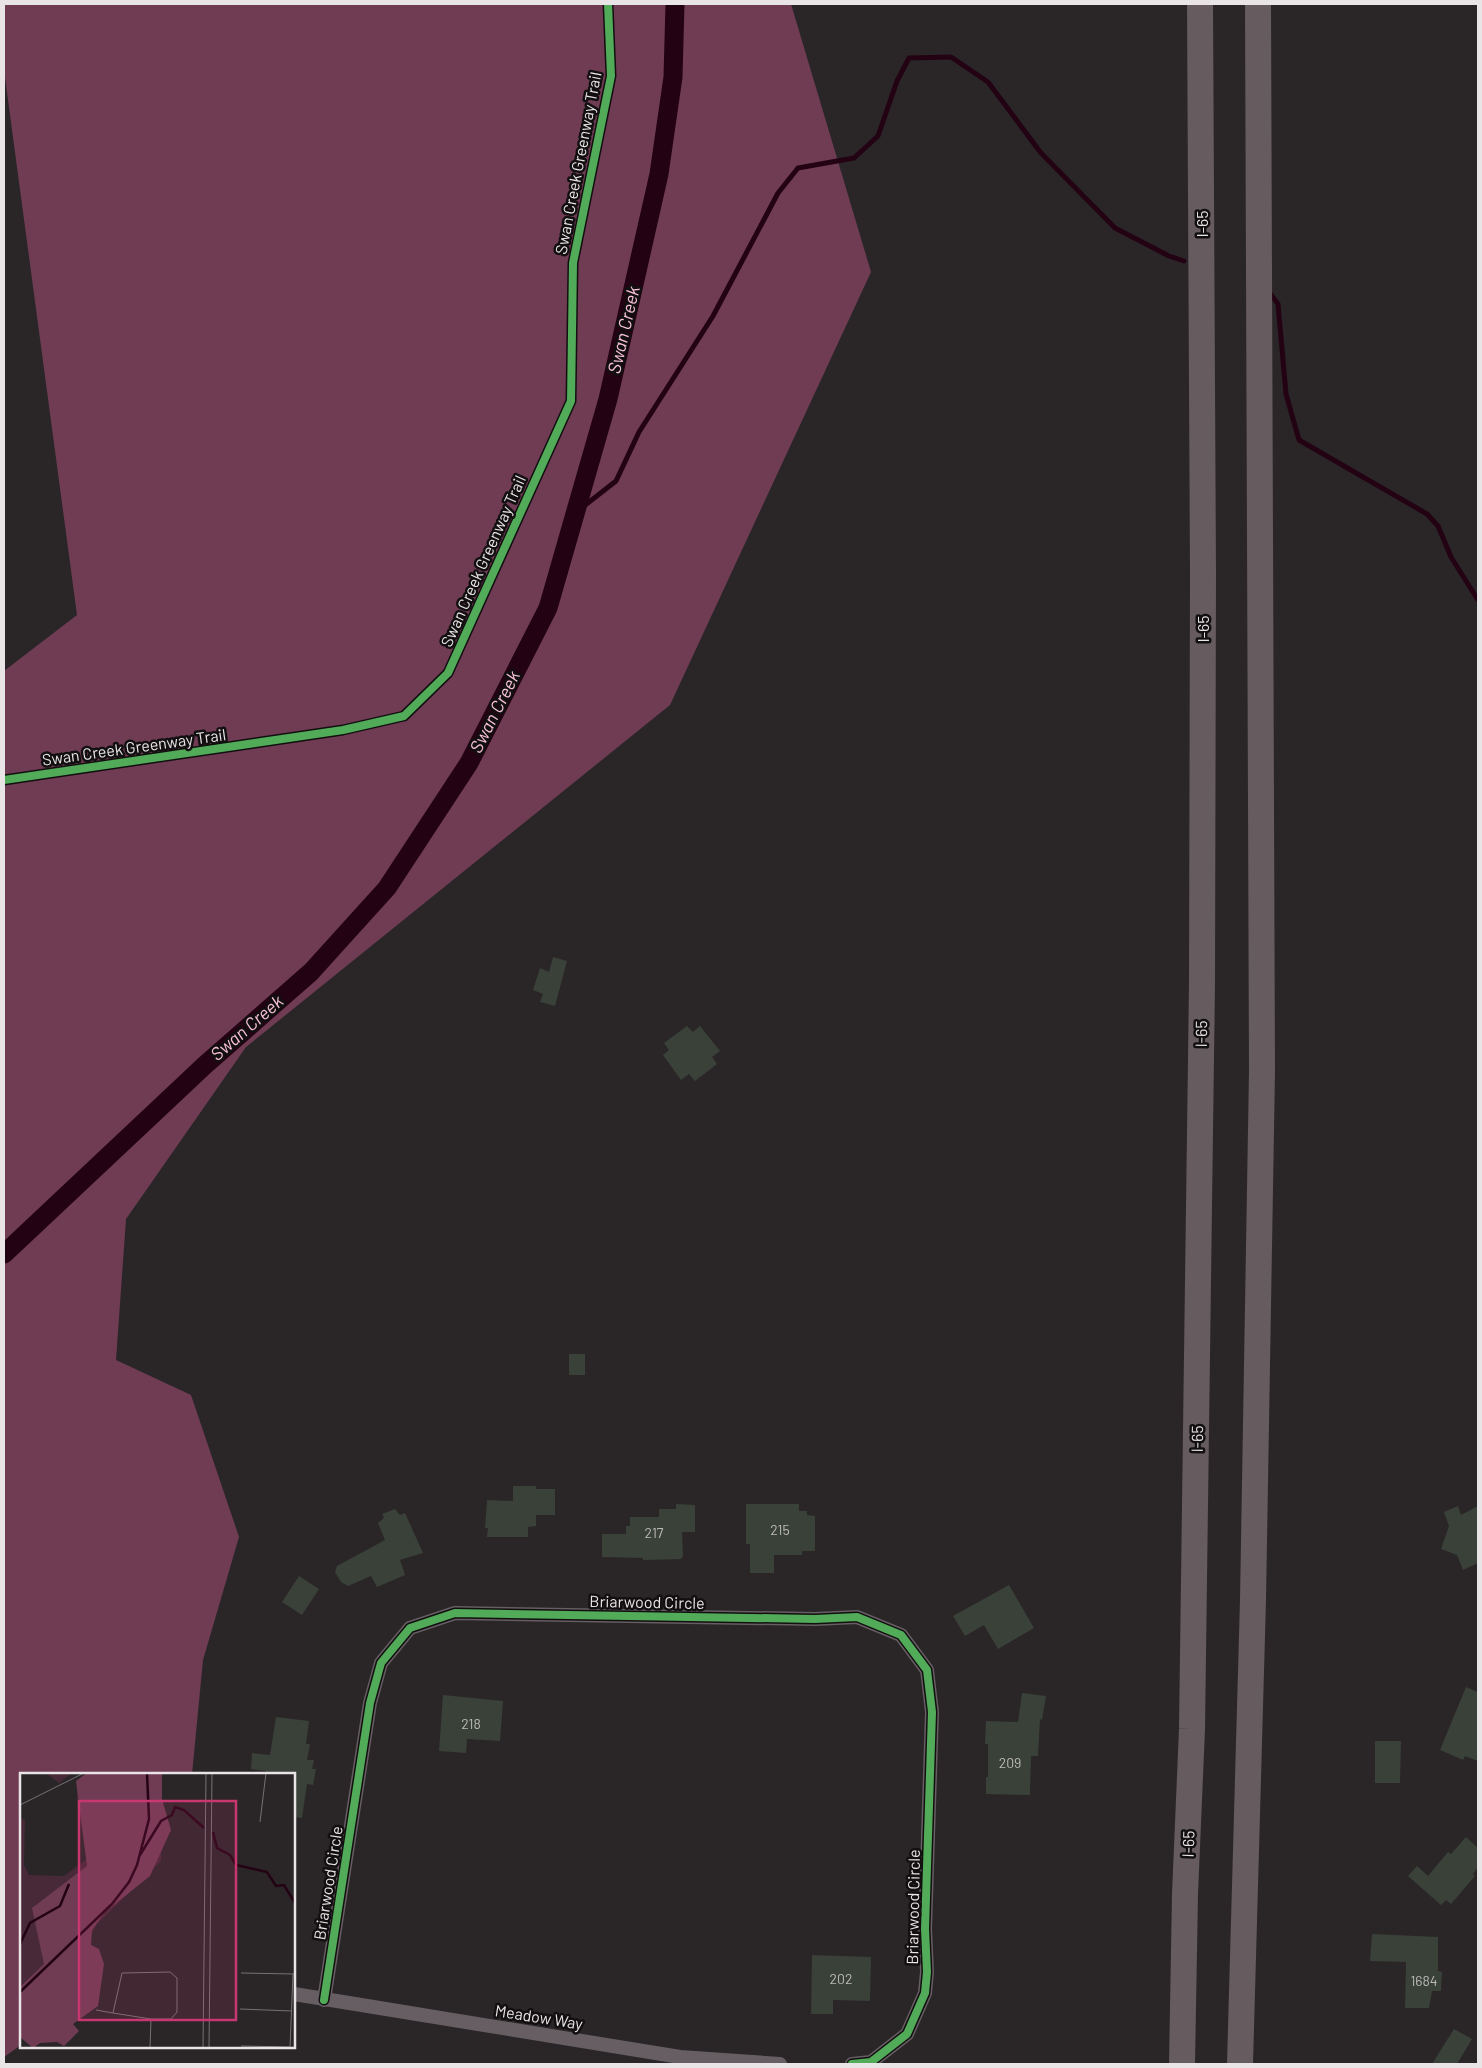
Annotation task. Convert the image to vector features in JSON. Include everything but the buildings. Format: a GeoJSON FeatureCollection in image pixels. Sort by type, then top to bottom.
{"type":"FeatureCollection","features":[{"type":"Feature","properties":{"kind":"highway","name":"I-65"},"geometry":{"type":"LineString","coordinates":[[1182,2064],[1192,1729],[1202,984],[1203,564],[1200,4]]}},
{"type":"Feature","properties":{"kind":"highway"},"geometry":{"type":"LineString","coordinates":[[1240,2064],[1253,1600],[1262,1071],[1258,4]]}},
{"type":"Feature","properties":{"kind":"street","name":"Briarwood Circle"},"geometry":{"type":"LineString","coordinates":[[324,2000],[370,1703],[381,1663],[410,1628],[455,1613],[815,1619],[857,1617],[901,1635],[927,1670],[932,1712],[925,1919],[925,1994],[907,2034],[871,2062],[852,2064]]}},
{"type":"Feature","properties":{"kind":"street","name":"Meadow Way"},"geometry":{"type":"LineString","coordinates":[[295,1994],[680,2061],[780,2064]]}},
{"type":"Feature","properties":{"kind":"shaded area"},"geometry":{"type":"Polygon","coordinates":[[[4,4],[791,4],[871,272],[670,705],[246,1047],[126,1219],[116,1360],[191,1395],[239,1537],[203,1660],[192,1773],[20,1773],[20,2046],[4,2057],[4,671],[77,615],[4,70],[4,4]]]}},
{"type":"Feature","properties":{"kind":"waterway","name":"Swan Creek"},"geometry":{"type":"LineString","coordinates":[[4,1254],[205,1065],[311,972],[387,888],[469,763],[548,608],[608,399],[659,174],[673,77],[675,4]]}},
{"type":"Feature","properties":{"kind":"waterway"},"geometry":{"type":"LineString","coordinates":[[575,513],[616,481],[639,432],[713,316],[778,193],[798,168],[854,158],[878,136],[897,81],[909,58],[951,57],[988,82],[1041,153],[1115,228],[1169,256],[1184,261]]}},
{"type":"Feature","properties":{"kind":"waterway"},"geometry":{"type":"LineString","coordinates":[[1269,292],[1278,304],[1286,394],[1299,440],[1427,514],[1438,526],[1451,557],[1478,600]]}},
{"type":"Feature","properties":{"kind":"cycle path","name":"Swan Creek Greenway Trail"},"geometry":{"type":"LineString","coordinates":[[4,780],[343,730],[404,716],[448,673],[571,401],[573,263],[611,76],[608,4]]}},
{"type":"Feature","properties":{"kind":"cycle path"},"geometry":{"type":"LineString","coordinates":[[324,2000],[370,1703],[381,1663],[410,1628],[455,1613],[815,1619],[857,1617],[901,1635],[927,1670],[932,1712],[925,1929],[927,1972],[925,1993],[907,2034],[871,2062],[852,2064]]}}]}
